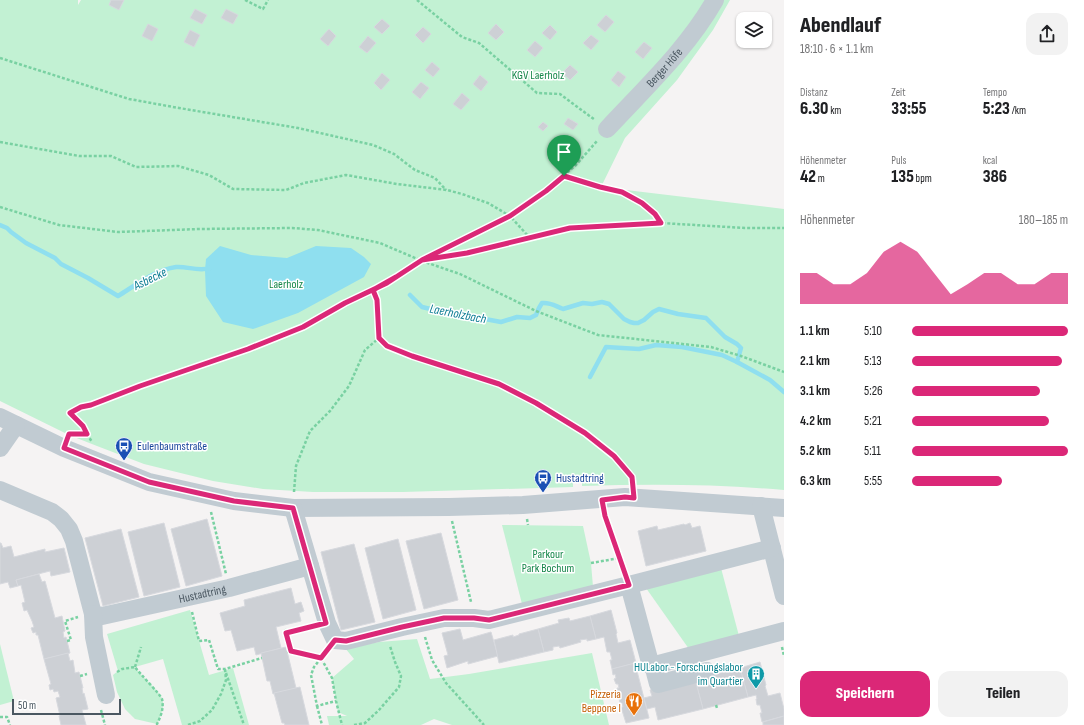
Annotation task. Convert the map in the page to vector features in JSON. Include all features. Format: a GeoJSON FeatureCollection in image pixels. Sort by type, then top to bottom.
{"type":"FeatureCollection","features":[{"type":"Feature","properties":{"kind":"street","name":"Berger Höfe"},"geometry":{"type":"LineString","coordinates":[[607,129],[683,47],[697,29],[715,0]]}},
{"type":"Feature","properties":{"kind":"street"},"geometry":{"type":"LineString","coordinates":[[0,417],[64,448],[149,482],[234,501],[293,508],[530,505],[625,497],[784,508]]}},
{"type":"Feature","properties":{"kind":"street"},"geometry":{"type":"LineString","coordinates":[[0,448],[16,425]]}},
{"type":"Feature","properties":{"kind":"street"},"geometry":{"type":"LineString","coordinates":[[0,490],[52,512],[69,529],[74,541],[87,615],[94,637],[105,688]]}},
{"type":"Feature","properties":{"kind":"street"},"geometry":{"type":"LineString","coordinates":[[761,506],[784,596]]}},
{"type":"Feature","properties":{"kind":"street"},"geometry":{"type":"LineString","coordinates":[[293,508],[326,623],[335,640],[346,641],[444,618],[481,619],[629,585],[772,548]]}},
{"type":"Feature","properties":{"kind":"street","name":"Hustadtring"},"geometry":{"type":"LineString","coordinates":[[87,615],[102,616],[224,589],[310,566]]}},
{"type":"Feature","properties":{"kind":"street"},"geometry":{"type":"LineString","coordinates":[[629,585],[651,666],[653,665],[658,684],[707,671]]}},
{"type":"Feature","properties":{"kind":"street"},"geometry":{"type":"LineString","coordinates":[[653,665],[784,631]]}},
{"type":"Feature","properties":{"kind":"path"},"geometry":{"type":"LineString","coordinates":[[245,0],[263,9],[268,0]]}},
{"type":"Feature","properties":{"kind":"path"},"geometry":{"type":"LineString","coordinates":[[91,441],[83,426],[70,413],[81,407],[91,405],[140,386],[248,349],[303,327],[345,303],[373,290],[422,260],[510,216],[546,191],[564,176],[576,165],[607,129],[560,94],[537,93],[479,43],[462,38],[417,0]]}},
{"type":"Feature","properties":{"kind":"path"},"geometry":{"type":"LineString","coordinates":[[0,58],[129,99],[298,128],[373,145],[394,154],[414,170],[435,178],[447,190]]}},
{"type":"Feature","properties":{"kind":"path"},"geometry":{"type":"LineString","coordinates":[[0,142],[79,156],[111,156],[136,167],[178,166],[209,175],[233,188],[286,190],[304,183],[346,176],[447,190],[488,203],[510,216],[529,237]]}},
{"type":"Feature","properties":{"kind":"path"},"geometry":{"type":"LineString","coordinates":[[564,176],[622,192],[642,203],[655,214],[661,223]]}},
{"type":"Feature","properties":{"kind":"path"},"geometry":{"type":"LineString","coordinates":[[0,207],[59,225],[118,232],[292,228],[318,230],[380,243],[460,274],[538,312],[598,334],[711,347],[740,355],[784,372]]}},
{"type":"Feature","properties":{"kind":"path"},"geometry":{"type":"LineString","coordinates":[[422,260],[467,253],[570,228],[661,223],[745,228],[784,228]]}},
{"type":"Feature","properties":{"kind":"path"},"geometry":{"type":"LineString","coordinates":[[373,290],[377,300],[379,338],[387,346],[412,356],[499,384],[536,403],[580,429],[614,456],[632,477],[634,498]]}},
{"type":"Feature","properties":{"kind":"path"},"geometry":{"type":"LineString","coordinates":[[293,508],[296,466],[310,431],[330,411],[349,386],[365,350],[379,338]]}},
{"type":"Feature","properties":{"kind":"path"},"geometry":{"type":"LineString","coordinates":[[64,448],[69,434],[87,434]]}},
{"type":"Feature","properties":{"kind":"path"},"geometry":{"type":"LineString","coordinates":[[207,495],[226,575]]}},
{"type":"Feature","properties":{"kind":"path"},"geometry":{"type":"LineString","coordinates":[[602,500],[605,516],[629,585]]}},
{"type":"Feature","properties":{"kind":"path"},"geometry":{"type":"LineString","coordinates":[[449,507],[481,619]]}},
{"type":"Feature","properties":{"kind":"path"},"geometry":{"type":"LineString","coordinates":[[591,563],[620,558]]}},
{"type":"Feature","properties":{"kind":"path"},"geometry":{"type":"LineString","coordinates":[[192,612],[199,641],[209,640],[218,669],[225,669],[262,658]]}},
{"type":"Feature","properties":{"kind":"path"},"geometry":{"type":"LineString","coordinates":[[67,641],[71,640],[65,621],[87,615]]}},
{"type":"Feature","properties":{"kind":"path"},"geometry":{"type":"LineString","coordinates":[[286,633],[326,623]]}},
{"type":"Feature","properties":{"kind":"path"},"geometry":{"type":"LineString","coordinates":[[421,623],[432,660],[446,683],[484,725]]}},
{"type":"Feature","properties":{"kind":"path"},"geometry":{"type":"LineString","coordinates":[[285,629],[291,651]]}},
{"type":"Feature","properties":{"kind":"path"},"geometry":{"type":"LineString","coordinates":[[354,725],[365,723],[379,710],[399,687],[401,676],[385,631]]}},
{"type":"Feature","properties":{"kind":"path"},"geometry":{"type":"LineString","coordinates":[[322,725],[311,675],[314,667],[335,640]]}},
{"type":"Feature","properties":{"kind":"path"},"geometry":{"type":"LineString","coordinates":[[135,667],[141,647]]}},
{"type":"Feature","properties":{"kind":"path"},"geometry":{"type":"LineString","coordinates":[[287,652],[291,651],[321,658],[332,678],[342,725]]}},
{"type":"Feature","properties":{"kind":"path"},"geometry":{"type":"LineString","coordinates":[[105,688],[113,675],[122,669],[135,667]]}},
{"type":"Feature","properties":{"kind":"path"},"geometry":{"type":"LineString","coordinates":[[135,667],[162,698],[161,716],[157,724],[158,725]]}},
{"type":"Feature","properties":{"kind":"path"},"geometry":{"type":"LineString","coordinates":[[188,725],[200,721],[212,710],[221,694],[226,680],[225,669]]}},
{"type":"Feature","properties":{"kind":"path"},"geometry":{"type":"LineString","coordinates":[[225,669],[244,725]]}},
{"type":"Feature","properties":{"kind":"path"},"geometry":{"type":"LineString","coordinates":[[317,706],[336,701]]}},
{"type":"Feature","properties":{"kind":"path"},"geometry":{"type":"LineString","coordinates":[[0,717],[8,717],[10,725]]}},
{"type":"Feature","properties":{"kind":"green space","name":"Laerholz"},"geometry":{"type":"Polygon","coordinates":[[[0,0],[78,0],[78,5],[81,0],[730,0],[713,30],[677,80],[625,138],[601,187],[784,209],[784,490],[683,485],[582,486],[582,481],[573,481],[573,487],[403,492],[313,492],[263,489],[213,481],[144,464],[69,435],[0,401],[0,0]]]}},
{"type":"Feature","properties":{"kind":"green space","name":"Parkour Park Bochum"},"geometry":{"type":"Polygon","coordinates":[[[502,525],[583,526],[591,563],[593,587],[522,604],[502,525]]]}},
{"type":"Feature","properties":{"kind":"green space"},"geometry":{"type":"Polygon","coordinates":[[[721,568],[739,636],[689,649],[646,588],[721,568]]]}},
{"type":"Feature","properties":{"kind":"green space"},"geometry":{"type":"Polygon","coordinates":[[[190,610],[209,675],[233,668],[249,725],[182,725],[163,659],[135,667],[161,696],[163,703],[162,710],[157,724],[135,719],[125,709],[117,692],[113,675],[118,671],[107,634],[190,610]]]}},
{"type":"Feature","properties":{"kind":"green space"},"geometry":{"type":"Polygon","coordinates":[[[417,639],[430,679],[469,674],[592,653],[609,725],[452,725],[434,719],[421,725],[329,725],[327,716],[347,716],[338,712],[332,678],[354,659],[345,648],[379,642],[417,639]]]}},
{"type":"Feature","properties":{"kind":"green space"},"geometry":{"type":"Polygon","coordinates":[[[0,644],[14,701],[0,705],[0,644]]]}},
{"type":"Feature","properties":{"kind":"water"},"geometry":{"type":"Polygon","coordinates":[[[220,246],[251,255],[287,258],[316,246],[351,248],[371,264],[364,277],[298,313],[253,329],[223,322],[206,296],[206,259],[220,246]]]}},
{"type":"Feature","properties":{"kind":"building"},"geometry":{"type":"Polygon","coordinates":[[[111,0],[124,0],[119,10],[109,5],[111,0]]]}},
{"type":"Feature","properties":{"kind":"building"},"geometry":{"type":"Polygon","coordinates":[[[195,9],[207,15],[202,24],[190,18],[195,9]]]}},
{"type":"Feature","properties":{"kind":"building"},"geometry":{"type":"Polygon","coordinates":[[[226,9],[238,15],[233,24],[221,18],[226,9]]]}},
{"type":"Feature","properties":{"kind":"building"},"geometry":{"type":"Polygon","coordinates":[[[606,15],[614,22],[605,32],[597,25],[606,15]]]}},
{"type":"Feature","properties":{"kind":"building"},"geometry":{"type":"Polygon","coordinates":[[[382,19],[390,26],[382,34],[374,27],[382,19]]]}},
{"type":"Feature","properties":{"kind":"building"},"geometry":{"type":"Polygon","coordinates":[[[148,24],[158,29],[152,41],[142,36],[148,24]]]}},
{"type":"Feature","properties":{"kind":"building"},"geometry":{"type":"Polygon","coordinates":[[[496,24],[504,32],[496,40],[488,33],[496,24]]]}},
{"type":"Feature","properties":{"kind":"building"},"geometry":{"type":"Polygon","coordinates":[[[550,25],[557,32],[550,40],[542,33],[550,25]]]}},
{"type":"Feature","properties":{"kind":"building"},"geometry":{"type":"Polygon","coordinates":[[[423,27],[431,34],[423,43],[415,35],[423,27]]]}},
{"type":"Feature","properties":{"kind":"building"},"geometry":{"type":"Polygon","coordinates":[[[329,29],[336,36],[328,46],[320,39],[329,29]]]}},
{"type":"Feature","properties":{"kind":"building"},"geometry":{"type":"Polygon","coordinates":[[[190,30],[200,35],[194,47],[184,42],[190,30]]]}},
{"type":"Feature","properties":{"kind":"building"},"geometry":{"type":"Polygon","coordinates":[[[591,35],[599,41],[591,50],[583,43],[591,35]]]}},
{"type":"Feature","properties":{"kind":"building"},"geometry":{"type":"Polygon","coordinates":[[[368,36],[376,43],[367,53],[359,47],[368,36]]]}},
{"type":"Feature","properties":{"kind":"building"},"geometry":{"type":"Polygon","coordinates":[[[535,41],[543,48],[535,57],[527,50],[535,41]]]}},
{"type":"Feature","properties":{"kind":"building"},"geometry":{"type":"Polygon","coordinates":[[[644,42],[652,48],[643,59],[635,52],[644,42]]]}},
{"type":"Feature","properties":{"kind":"building"},"geometry":{"type":"Polygon","coordinates":[[[432,62],[440,69],[433,77],[425,70],[432,62]]]}},
{"type":"Feature","properties":{"kind":"building"},"geometry":{"type":"Polygon","coordinates":[[[570,65],[578,72],[570,80],[562,73],[570,65]]]}},
{"type":"Feature","properties":{"kind":"building"},"geometry":{"type":"Polygon","coordinates":[[[618,71],[626,77],[619,87],[611,80],[618,71]]]}},
{"type":"Feature","properties":{"kind":"building"},"geometry":{"type":"Polygon","coordinates":[[[382,73],[390,80],[381,90],[374,83],[382,73]]]}},
{"type":"Feature","properties":{"kind":"building"},"geometry":{"type":"Polygon","coordinates":[[[480,75],[488,82],[481,91],[473,84],[480,75]]]}},
{"type":"Feature","properties":{"kind":"building"},"geometry":{"type":"Polygon","coordinates":[[[421,82],[429,88],[420,99],[412,92],[421,82]]]}},
{"type":"Feature","properties":{"kind":"building"},"geometry":{"type":"Polygon","coordinates":[[[462,93],[470,100],[461,110],[453,104],[462,93]]]}},
{"type":"Feature","properties":{"kind":"building"},"geometry":{"type":"Polygon","coordinates":[[[568,118],[578,124],[573,130],[564,124],[568,118]]]}},
{"type":"Feature","properties":{"kind":"building"},"geometry":{"type":"Polygon","coordinates":[[[543,122],[548,126],[543,131],[538,127],[543,122]]]}},
{"type":"Feature","properties":{"kind":"building"},"geometry":{"type":"Polygon","coordinates":[[[207,519],[222,576],[186,586],[171,529],[207,519]]]}},
{"type":"Feature","properties":{"kind":"building"},"geometry":{"type":"Polygon","coordinates":[[[164,523],[180,587],[144,596],[128,532],[164,523]]]}},
{"type":"Feature","properties":{"kind":"building"},"geometry":{"type":"Polygon","coordinates":[[[690,523],[692,528],[700,526],[706,551],[646,566],[638,531],[657,526],[658,530],[690,523]]]}},
{"type":"Feature","properties":{"kind":"building"},"geometry":{"type":"Polygon","coordinates":[[[121,529],[139,597],[103,606],[85,538],[121,529]]]}},
{"type":"Feature","properties":{"kind":"building"},"geometry":{"type":"Polygon","coordinates":[[[441,533],[458,600],[424,609],[406,541],[441,533]]]}},
{"type":"Feature","properties":{"kind":"building"},"geometry":{"type":"Polygon","coordinates":[[[398,539],[416,610],[383,619],[365,548],[398,539]]]}},
{"type":"Feature","properties":{"kind":"building"},"geometry":{"type":"Polygon","coordinates":[[[0,543],[3,548],[11,546],[14,557],[45,549],[45,552],[64,548],[70,572],[51,576],[50,571],[42,573],[16,580],[18,586],[10,588],[8,582],[0,584],[0,543]]]}},
{"type":"Feature","properties":{"kind":"building"},"geometry":{"type":"Polygon","coordinates":[[[354,544],[375,622],[341,630],[321,552],[354,544]]]}},
{"type":"Feature","properties":{"kind":"building"},"geometry":{"type":"Polygon","coordinates":[[[39,574],[42,582],[45,581],[55,618],[62,616],[65,631],[63,632],[64,638],[66,637],[70,653],[44,659],[38,635],[36,635],[36,632],[33,633],[31,628],[34,627],[32,621],[27,610],[24,611],[22,603],[25,602],[21,585],[18,586],[16,580],[39,574]]]}},
{"type":"Feature","properties":{"kind":"building"},"geometry":{"type":"Polygon","coordinates":[[[291,588],[295,604],[301,602],[304,611],[299,613],[301,621],[276,627],[281,648],[256,655],[254,647],[237,651],[231,630],[225,631],[220,613],[245,606],[244,600],[291,588]]]}},
{"type":"Feature","properties":{"kind":"building"},"geometry":{"type":"Polygon","coordinates":[[[611,610],[618,643],[630,640],[636,663],[612,669],[610,652],[607,652],[604,637],[596,639],[590,616],[611,610]]]}},
{"type":"Feature","properties":{"kind":"building"},"geometry":{"type":"Polygon","coordinates":[[[590,616],[596,639],[587,641],[587,639],[580,640],[581,642],[560,648],[559,646],[553,647],[553,650],[544,652],[538,629],[559,623],[558,620],[569,618],[570,621],[590,616]]]}},
{"type":"Feature","properties":{"kind":"building"},"geometry":{"type":"Polygon","coordinates":[[[460,629],[463,640],[491,632],[498,656],[468,664],[468,661],[447,668],[444,656],[448,655],[442,633],[460,629]]]}},
{"type":"Feature","properties":{"kind":"building"},"geometry":{"type":"Polygon","coordinates":[[[538,629],[544,652],[499,663],[494,640],[513,635],[513,637],[538,629]]]}},
{"type":"Feature","properties":{"kind":"building"},"geometry":{"type":"Polygon","coordinates":[[[286,647],[296,688],[273,694],[270,681],[267,681],[261,653],[286,647]]]}},
{"type":"Feature","properties":{"kind":"building"},"geometry":{"type":"Polygon","coordinates":[[[68,653],[70,661],[73,660],[75,673],[79,672],[83,688],[83,694],[84,693],[88,709],[82,710],[86,725],[61,725],[56,698],[60,697],[58,691],[54,692],[53,689],[50,690],[49,685],[51,684],[44,659],[68,653]]]}},
{"type":"Feature","properties":{"kind":"building","name":"HULabor - Forschungslabor im Quartier"},"geometry":{"type":"Polygon","coordinates":[[[760,662],[768,696],[780,693],[784,709],[784,716],[762,722],[760,713],[762,713],[760,705],[757,705],[756,695],[748,697],[740,668],[760,662]]]}},
{"type":"Feature","properties":{"kind":"building"},"geometry":{"type":"Polygon","coordinates":[[[635,663],[649,718],[626,723],[621,707],[623,707],[622,703],[620,703],[619,698],[621,697],[620,693],[618,694],[618,684],[616,684],[614,679],[616,678],[615,674],[613,675],[612,669],[635,663]]]}},
{"type":"Feature","properties":{"kind":"building"},"geometry":{"type":"Polygon","coordinates":[[[740,668],[748,697],[703,709],[695,679],[740,668]]]}},
{"type":"Feature","properties":{"kind":"building"},"geometry":{"type":"Polygon","coordinates":[[[695,679],[703,709],[658,720],[655,707],[647,709],[644,698],[652,696],[650,690],[695,679]]]}},
{"type":"Feature","properties":{"kind":"building"},"geometry":{"type":"Polygon","coordinates":[[[300,687],[309,725],[285,725],[282,723],[274,693],[300,687]]]}},
{"type":"Feature","properties":{"kind":"building"},"geometry":{"type":"Polygon","coordinates":[[[784,716],[784,725],[763,725],[763,722],[784,716]]]}},
{"type":"Feature","properties":{"kind":"waterway","name":"Asbecke"},"geometry":{"type":"LineString","coordinates":[[0,225],[7,228],[26,243],[55,258],[61,264],[118,296],[146,278],[161,271],[176,267],[202,269],[210,268]]}},
{"type":"Feature","properties":{"kind":"waterway","name":"Laerholzbach"},"geometry":{"type":"LineString","coordinates":[[410,295],[422,307],[439,311],[447,310],[469,319],[485,319],[501,322],[517,317],[530,318],[536,315],[542,303],[550,304],[563,309],[583,303],[592,304],[602,302],[609,304],[624,319],[634,323],[644,320],[659,309],[678,314],[706,318],[725,337],[741,348],[737,362],[770,380],[784,392]]}},
{"type":"Feature","properties":{"kind":"waterway"},"geometry":{"type":"LineString","coordinates":[[590,377],[606,347],[639,349],[656,345],[682,347],[722,355],[737,362]]}},
{"type":"Feature","properties":{"kind":"place","name":"Eulenbaumstraße"},"geometry":{"type":"Point","coordinates":[124,461]}},
{"type":"Feature","properties":{"kind":"place","name":"Hustadtring"},"geometry":{"type":"Point","coordinates":[543,493]}},
{"type":"Feature","properties":{"kind":"place","name":"HULabor - Forschungslabor im Quartier"},"geometry":{"type":"Point","coordinates":[756,689]}},
{"type":"Feature","properties":{"kind":"place","name":"Pizzeria Beppone I"},"geometry":{"type":"Point","coordinates":[634,716]}},
{"type":"Feature","properties":{"kind":"route"},"geometry":{"type":"LineString","coordinates":[[564,176],[546,191],[510,216],[461,242],[422,260],[396,277],[387,283],[373,290],[345,303],[303,327],[248,349],[140,386],[91,405],[81,407],[70,413],[83,426],[87,434],[69,434],[64,448],[149,482],[234,501],[293,508],[326,623],[286,633],[291,651],[321,658],[335,640],[346,641],[444,618],[474,618],[489,620],[629,585],[605,516],[602,500],[625,497],[634,498],[632,477],[614,456],[585,433],[536,403],[499,384],[412,356],[387,346],[379,338],[377,300],[373,290],[422,260],[467,253],[570,228],[661,223],[655,214],[642,203],[622,192],[564,176]]}},
{"type":"Feature","properties":{"kind":"park label","name":"KGV Laerholz"},"geometry":{"type":"Point","coordinates":[538,75]}}]}
